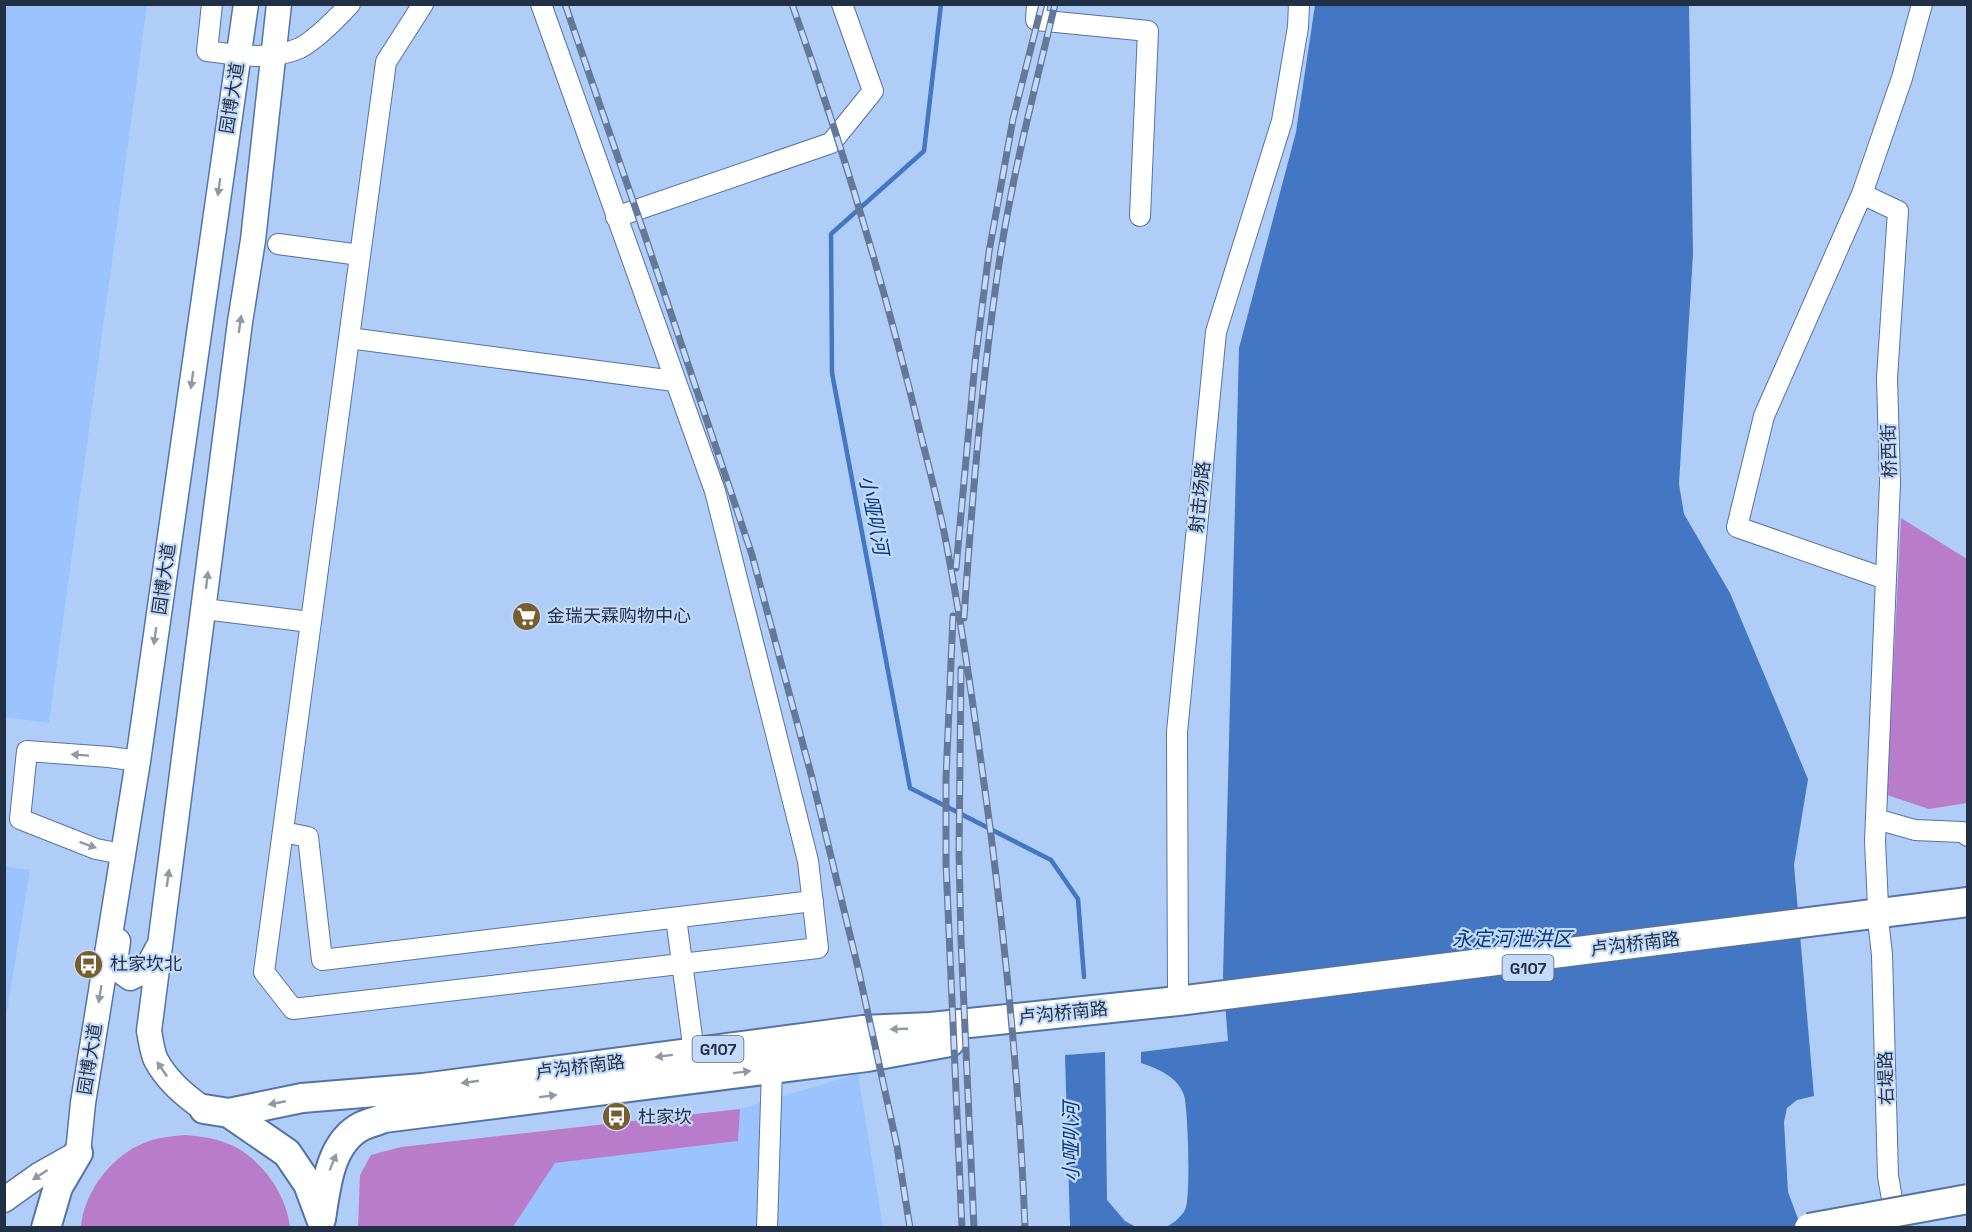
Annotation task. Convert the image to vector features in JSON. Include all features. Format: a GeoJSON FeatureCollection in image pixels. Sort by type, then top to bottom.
{"type":"FeatureCollection","features":[{"type":"Feature","properties":{"kind":"highway","name":"G107"},"geometry":{"type":"LineString","coordinates":[[1888,920],[1968,902]]}},
{"type":"Feature","properties":{"kind":"highway","name":"卢沟桥南路"},"geometry":{"type":"LineString","coordinates":[[321,1223],[329,1171],[337,1153],[348,1136],[361,1126],[384,1118],[867,1057],[935,1044],[1208,1002],[1845,923],[1888,920]]}},
{"type":"Feature","properties":{"kind":"highway","name":"G107"},"geometry":{"type":"LineString","coordinates":[[1888,920],[1968,920]]}},
{"type":"Feature","properties":{"kind":"highway","name":"卢沟桥南路"},"geometry":{"type":"LineString","coordinates":[[216,1111],[302,1098],[423,1088],[863,1030],[931,1028],[1178,1001],[1208,1002]]}},
{"type":"Feature","properties":{"kind":"highway","name":"G107"},"geometry":{"type":"LineString","coordinates":[[216,1111],[287,1154],[308,1184],[321,1223]]}},
{"type":"Feature","properties":{"kind":"highway"},"geometry":{"type":"LineString","coordinates":[[46,1227],[58,1187],[78,1153]]}},
{"type":"Feature","properties":{"kind":"highway"},"geometry":{"type":"LineString","coordinates":[[1809,1227],[1968,1199]]}},
{"type":"Feature","properties":{"kind":"main road","name":"园博大道"},"geometry":{"type":"LineString","coordinates":[[78,1153],[83,1103],[138,761],[246,4]]}},
{"type":"Feature","properties":{"kind":"main road","name":"园博大道"},"geometry":{"type":"LineString","coordinates":[[216,1111],[187,1097],[171,1082],[156,1059],[149,1031],[264,147],[279,4]]}},
{"type":"Feature","properties":{"kind":"main road"},"geometry":{"type":"LineString","coordinates":[[226,140],[239,127],[256,128],[264,147]]}},
{"type":"Feature","properties":{"kind":"main road"},"geometry":{"type":"LineString","coordinates":[[117,891],[119,925],[115,962],[123,974],[130,978],[142,973],[150,964],[160,943]]}},
{"type":"Feature","properties":{"kind":"main road"},"geometry":{"type":"LineString","coordinates":[[4,1200],[39,1175],[78,1153]]}},
{"type":"Feature","properties":{"kind":"street"},"geometry":{"type":"LineString","coordinates":[[212,4],[207,51],[274,56],[301,47],[350,4]]}},
{"type":"Feature","properties":{"kind":"street"},"geometry":{"type":"LineString","coordinates":[[423,4],[386,62],[264,972],[293,1010],[818,948],[808,861],[715,492],[541,4]]}},
{"type":"Feature","properties":{"kind":"street"},"geometry":{"type":"LineString","coordinates":[[616,217],[831,142],[873,91],[842,4]]}},
{"type":"Feature","properties":{"kind":"street"},"geometry":{"type":"LineString","coordinates":[[1037,4],[1036,21],[1148,31],[1140,216]]}},
{"type":"Feature","properties":{"kind":"street","name":"射击场路"},"geometry":{"type":"LineString","coordinates":[[1178,1001],[1177,732],[1216,332],[1282,121],[1298,27],[1299,4]]}},
{"type":"Feature","properties":{"kind":"street"},"geometry":{"type":"LineString","coordinates":[[1886,579],[1737,527],[1764,416],[1862,194],[1902,78],[1922,4]]}},
{"type":"Feature","properties":{"kind":"street","name":"桥西街"},"geometry":{"type":"LineString","coordinates":[[1862,194],[1898,211],[1887,378],[1890,483],[1876,819],[1888,920]]}},
{"type":"Feature","properties":{"kind":"street"},"geometry":{"type":"LineString","coordinates":[[278,244],[360,255]]}},
{"type":"Feature","properties":{"kind":"street"},"geometry":{"type":"LineString","coordinates":[[348,338],[674,381]]}},
{"type":"Feature","properties":{"kind":"street"},"geometry":{"type":"LineString","coordinates":[[204,609],[310,622]]}},
{"type":"Feature","properties":{"kind":"street"},"geometry":{"type":"LineString","coordinates":[[122,854],[96,849],[20,819],[27,751],[138,761]]}},
{"type":"Feature","properties":{"kind":"street"},"geometry":{"type":"LineString","coordinates":[[1876,819],[1915,830],[1962,832],[1968,836]]}},
{"type":"Feature","properties":{"kind":"street"},"geometry":{"type":"LineString","coordinates":[[283,832],[308,837],[322,960],[813,901]]}},
{"type":"Feature","properties":{"kind":"street"},"geometry":{"type":"LineString","coordinates":[[676,918],[694,1052]]}},
{"type":"Feature","properties":{"kind":"street","name":"右堤路"},"geometry":{"type":"LineString","coordinates":[[1888,920],[1882,955],[1888,1176],[1897,1227]]}},
{"type":"Feature","properties":{"kind":"street"},"geometry":{"type":"LineString","coordinates":[[767,1227],[772,1069]]}},
{"type":"Feature","properties":{"kind":"shaded area"},"geometry":{"type":"Polygon","coordinates":[[[4,5],[147,5],[49,723],[5,717],[4,5]]]}},
{"type":"Feature","properties":{"kind":"shaded area"},"geometry":{"type":"Polygon","coordinates":[[[1901,518],[1967,559],[1967,803],[1929,809],[1887,795],[1901,518]]]}},
{"type":"Feature","properties":{"kind":"shaded area"},"geometry":{"type":"Polygon","coordinates":[[[4,866],[30,870],[5,1024],[4,866]]]}},
{"type":"Feature","properties":{"kind":"shaded area"},"geometry":{"type":"Polygon","coordinates":[[[858,1074],[883,1227],[513,1228],[555,1163],[738,1141],[740,1109],[858,1074]]]}},
{"type":"Feature","properties":{"kind":"shaded area"},"geometry":{"type":"Polygon","coordinates":[[[740,1109],[738,1141],[555,1163],[513,1227],[358,1227],[360,1175],[371,1155],[401,1147],[740,1109]]]}},
{"type":"Feature","properties":{"kind":"shaded area"},"geometry":{"type":"Polygon","coordinates":[[[185,1135],[209,1138],[231,1145],[256,1162],[266,1173],[282,1199],[290,1227],[81,1227],[88,1199],[95,1186],[114,1163],[138,1145],[164,1137],[185,1135]]]}},
{"type":"Feature","properties":{"kind":"water","name":"永定河泄洪区"},"geometry":{"type":"Polygon","coordinates":[[[1315,5],[1689,5],[1693,254],[1679,484],[1684,514],[1730,593],[1808,779],[1794,865],[1814,1096],[1797,1100],[1787,1108],[1784,1122],[1788,1192],[1801,1227],[1165,1227],[1181,1215],[1187,1203],[1187,1117],[1184,1095],[1172,1078],[1141,1063],[1141,1052],[1228,1041],[1223,977],[1239,348],[1296,132],[1315,5]]]}},
{"type":"Feature","properties":{"kind":"water"},"geometry":{"type":"Polygon","coordinates":[[[1105,1052],[1107,1200],[1125,1221],[1136,1227],[1070,1227],[1065,1055],[1105,1052]]]}},
{"type":"Feature","properties":{"kind":"waterway","name":"小哑叭河"},"geometry":{"type":"LineString","coordinates":[[941,4],[924,151],[831,234],[832,373],[910,788],[1051,860],[1078,899],[1084,977]]}},
{"type":"Feature","properties":{"kind":"railway"},"geometry":{"type":"LineString","coordinates":[[565,4],[752,555],[812,778],[858,968],[897,1146],[910,1228]]}},
{"type":"Feature","properties":{"kind":"railway"},"geometry":{"type":"LineString","coordinates":[[792,4],[845,163],[877,270],[907,378],[946,542],[975,720],[1002,927],[1016,1077],[1025,1228]]}},
{"type":"Feature","properties":{"kind":"railway"},"geometry":{"type":"LineString","coordinates":[[956,568],[975,363],[989,252],[1013,119],[1042,4]]}},
{"type":"Feature","properties":{"kind":"railway"},"geometry":{"type":"LineString","coordinates":[[964,618],[978,437],[1000,257],[1018,162],[1055,4]]}},
{"type":"Feature","properties":{"kind":"railway"},"geometry":{"type":"LineString","coordinates":[[953,616],[946,778],[946,864],[962,1228]]}},
{"type":"Feature","properties":{"kind":"railway"},"geometry":{"type":"LineString","coordinates":[[961,669],[959,854],[974,1228]]}},
{"type":"Feature","properties":{"kind":"place","name":"金瑞天霖购物中心"},"geometry":{"type":"Point","coordinates":[526,616]}},
{"type":"Feature","properties":{"kind":"place","name":"杜家坎北"},"geometry":{"type":"Point","coordinates":[89,964]}},
{"type":"Feature","properties":{"kind":"place","name":"杜家坎"},"geometry":{"type":"Point","coordinates":[617,1117]}}]}
